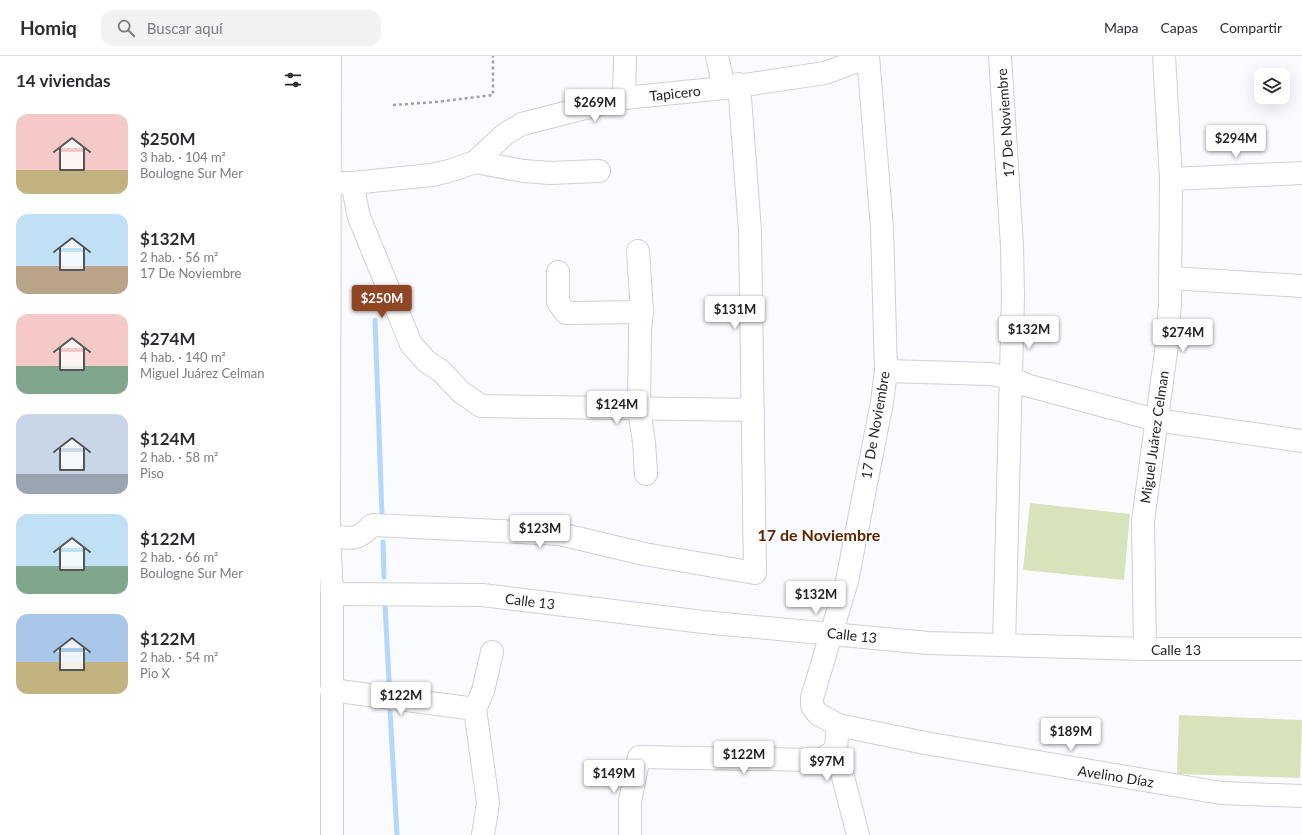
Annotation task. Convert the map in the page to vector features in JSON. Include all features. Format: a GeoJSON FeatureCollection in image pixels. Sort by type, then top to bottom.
{"type":"FeatureCollection","features":[{"type":"Feature","properties":{"kind":"street"},"geometry":{"type":"LineString","coordinates":[[330,56],[329,536],[332,594],[332,835]]}},
{"type":"Feature","properties":{"kind":"street"},"geometry":{"type":"LineString","coordinates":[[624,56],[624,98]]}},
{"type":"Feature","properties":{"kind":"street"},"geometry":{"type":"LineString","coordinates":[[329,536],[351,538],[359,536],[367,528],[374,525],[560,534],[644,554],[755,573],[750,231],[732,86],[717,56]]}},
{"type":"Feature","properties":{"kind":"street","name":"Tapicero"},"geometry":{"type":"LineString","coordinates":[[329,183],[352,183],[432,175],[464,167],[475,162],[514,127],[624,98],[732,86],[825,73],[868,56]]}},
{"type":"Feature","properties":{"kind":"street","name":"17 De Noviembre"},"geometry":{"type":"LineString","coordinates":[[838,725],[818,714],[812,706],[812,698],[847,581],[882,402],[886,371],[882,228],[868,56]]}},
{"type":"Feature","properties":{"kind":"street","name":"17 De Noviembre"},"geometry":{"type":"LineString","coordinates":[[1000,56],[1012,246],[1012,378],[1004,645]]}},
{"type":"Feature","properties":{"kind":"street","name":"Miguel Juárez Celman"},"geometry":{"type":"LineString","coordinates":[[1145,650],[1143,521],[1168,333],[1170,278],[1171,179],[1164,56]]}},
{"type":"Feature","properties":{"kind":"street"},"geometry":{"type":"LineString","coordinates":[[475,162],[524,171],[550,173],[599,171]]}},
{"type":"Feature","properties":{"kind":"street"},"geometry":{"type":"LineString","coordinates":[[1171,179],[1302,173]]}},
{"type":"Feature","properties":{"kind":"street"},"geometry":{"type":"LineString","coordinates":[[352,183],[359,217],[407,337],[426,361],[441,371],[471,401],[481,406],[753,410]]}},
{"type":"Feature","properties":{"kind":"street"},"geometry":{"type":"LineString","coordinates":[[638,251],[642,312],[640,329],[638,409],[644,442],[646,474]]}},
{"type":"Feature","properties":{"kind":"street"},"geometry":{"type":"LineString","coordinates":[[558,272],[558,302],[566,313],[642,312]]}},
{"type":"Feature","properties":{"kind":"street"},"geometry":{"type":"LineString","coordinates":[[1170,278],[1302,286]]}},
{"type":"Feature","properties":{"kind":"street"},"geometry":{"type":"LineString","coordinates":[[886,371],[991,374],[1012,378],[1026,385],[1156,420],[1302,441]]}},
{"type":"Feature","properties":{"kind":"street","name":"Calle 13"},"geometry":{"type":"LineString","coordinates":[[332,594],[482,595],[703,622],[928,643],[1145,650],[1302,649]]}},
{"type":"Feature","properties":{"kind":"street"},"geometry":{"type":"LineString","coordinates":[[483,835],[488,804],[475,709],[483,691],[492,652]]}},
{"type":"Feature","properties":{"kind":"street"},"geometry":{"type":"LineString","coordinates":[[331,690],[475,709]]}},
{"type":"Feature","properties":{"kind":"street"},"geometry":{"type":"LineString","coordinates":[[838,725],[836,750],[858,835]]}},
{"type":"Feature","properties":{"kind":"street","name":"Avelino Díaz"},"geometry":{"type":"LineString","coordinates":[[838,725],[925,743],[1162,784],[1221,793],[1302,796]]}},
{"type":"Feature","properties":{"kind":"street"},"geometry":{"type":"LineString","coordinates":[[630,835],[630,801],[639,757],[815,760],[822,759],[836,750]]}},
{"type":"Feature","properties":{"kind":"path"},"geometry":{"type":"LineString","coordinates":[[393,105],[436,102],[493,95],[493,56]]}},
{"type":"Feature","properties":{"kind":"green space"},"geometry":{"type":"Polygon","coordinates":[[[1030,503],[1130,514],[1124,580],[1023,570],[1030,503]]]}},
{"type":"Feature","properties":{"kind":"green space"},"geometry":{"type":"Polygon","coordinates":[[[1179,715],[1302,720],[1300,778],[1177,774],[1179,715]]]}},
{"type":"Feature","properties":{"kind":"waterway"},"geometry":{"type":"LineString","coordinates":[[375,320],[382,514]]}},
{"type":"Feature","properties":{"kind":"waterway"},"geometry":{"type":"LineString","coordinates":[[383,542],[384,577]]}},
{"type":"Feature","properties":{"kind":"waterway"},"geometry":{"type":"LineString","coordinates":[[385,605],[389,681]]}},
{"type":"Feature","properties":{"kind":"waterway"},"geometry":{"type":"LineString","coordinates":[[390,710],[397,835]]}},
{"type":"Feature","properties":{"kind":"district","name":"17 de Noviembre"},"geometry":{"type":"Point","coordinates":[819,534]}}]}
